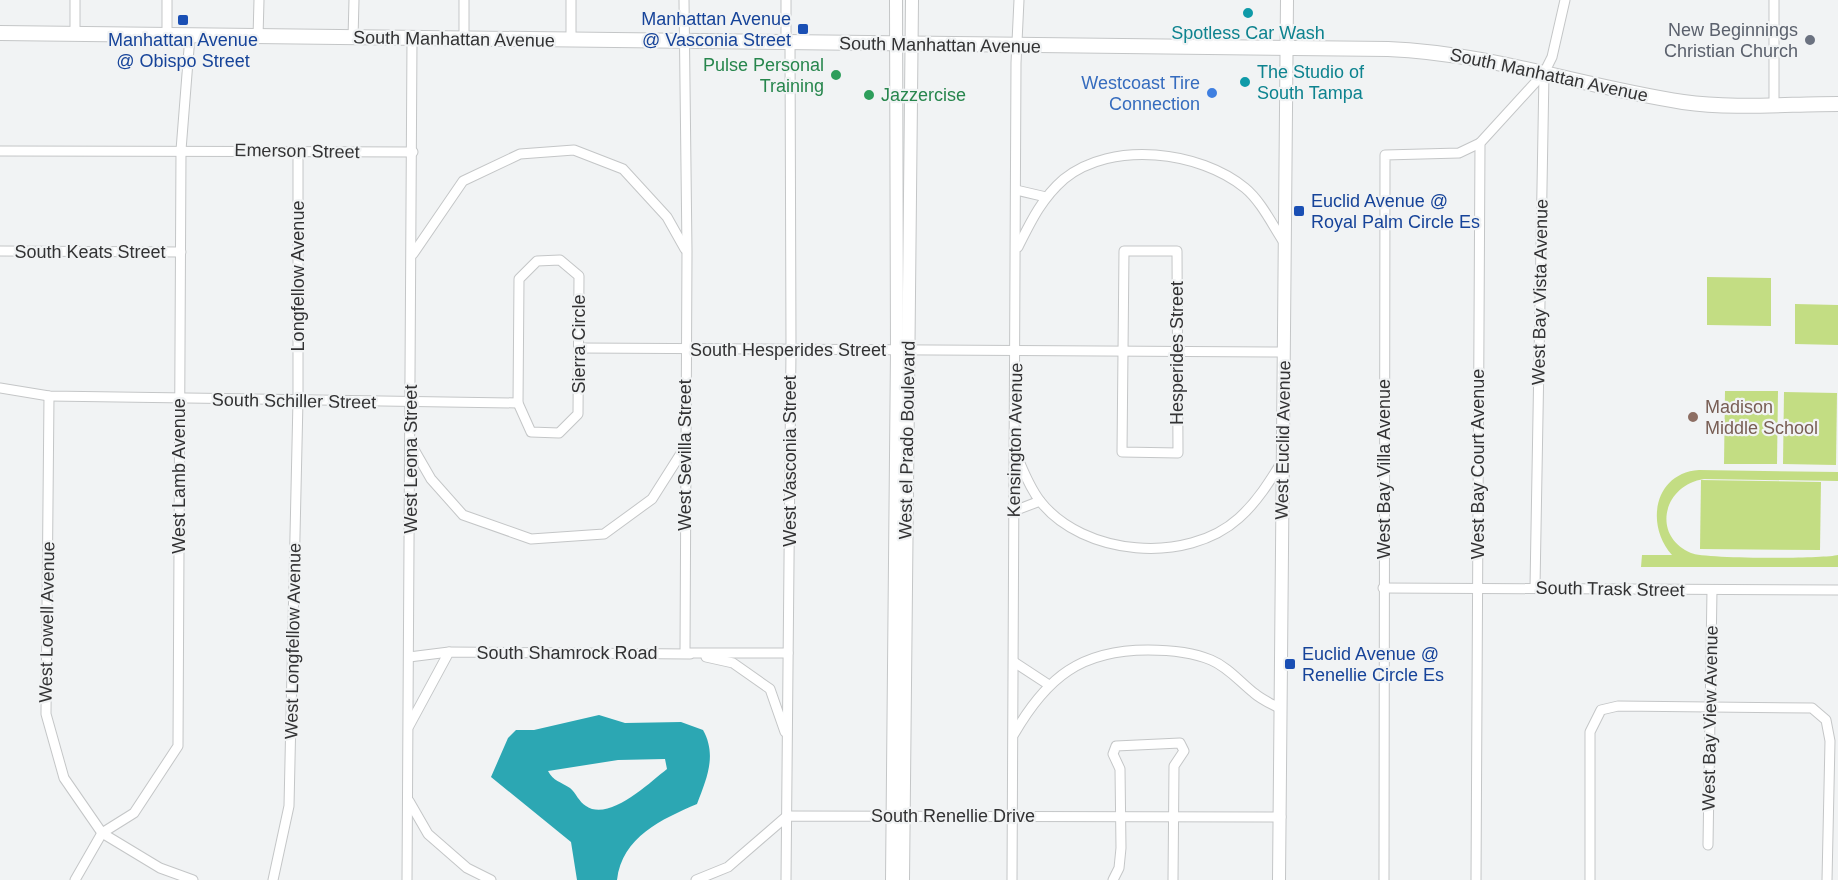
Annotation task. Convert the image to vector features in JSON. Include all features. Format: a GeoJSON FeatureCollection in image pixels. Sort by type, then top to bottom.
{"type":"FeatureCollection","features":[{"type":"Feature","properties":{"kind":"main road","name":"South Manhattan Avenue"},"geometry":{"type":"LineString","coordinates":[[0,33],[1419,51],[1486,59],[1624,92],[1686,102],[1838,104]]}},
{"type":"Feature","properties":{"kind":"street"},"geometry":{"type":"LineString","coordinates":[[75,0],[75,34]]}},
{"type":"Feature","properties":{"kind":"street"},"geometry":{"type":"LineString","coordinates":[[167,0],[167,35]]}},
{"type":"Feature","properties":{"kind":"street"},"geometry":{"type":"LineString","coordinates":[[258,37],[259,0]]}},
{"type":"Feature","properties":{"kind":"street"},"geometry":{"type":"LineString","coordinates":[[353,38],[354,0]]}},
{"type":"Feature","properties":{"kind":"street"},"geometry":{"type":"LineString","coordinates":[[464,0],[464,39]]}},
{"type":"Feature","properties":{"kind":"street"},"geometry":{"type":"LineString","coordinates":[[571,0],[571,40]]}},
{"type":"Feature","properties":{"kind":"street","name":"West Sevilla Street"},"geometry":{"type":"LineString","coordinates":[[684,0],[687,251],[684,653]]}},
{"type":"Feature","properties":{"kind":"street","name":"West Vasconia Street"},"geometry":{"type":"LineString","coordinates":[[786,0],[791,350],[786,880]]}},
{"type":"Feature","properties":{"kind":"street","name":"West el Prado Boulevard"},"geometry":{"type":"LineString","coordinates":[[896,0],[897,220],[902,350]]}},
{"type":"Feature","properties":{"kind":"street","name":"West el Prado Boulevard"},"geometry":{"type":"LineString","coordinates":[[903,880],[899,815],[900,503],[902,350],[910,220],[912,0]]}},
{"type":"Feature","properties":{"kind":"street","name":"Kensington Avenue"},"geometry":{"type":"LineString","coordinates":[[1012,880],[1019,0]]}},
{"type":"Feature","properties":{"kind":"street","name":"West Euclid Avenue"},"geometry":{"type":"LineString","coordinates":[[1279,880],[1287,0]]}},
{"type":"Feature","properties":{"kind":"street","name":"West Bay Vista Avenue"},"geometry":{"type":"LineString","coordinates":[[1535,587],[1544,73],[1552,57],[1565,0]]}},
{"type":"Feature","properties":{"kind":"street"},"geometry":{"type":"LineString","coordinates":[[1774,0],[1774,104]]}},
{"type":"Feature","properties":{"kind":"street","name":"West Lamb Avenue"},"geometry":{"type":"LineString","coordinates":[[75,880],[102,833],[134,813],[178,746],[181,150],[190,36]]}},
{"type":"Feature","properties":{"kind":"street","name":"West Leona Street"},"geometry":{"type":"LineString","coordinates":[[407,880],[413,254],[412,39]]}},
{"type":"Feature","properties":{"kind":"street"},"geometry":{"type":"LineString","coordinates":[[1480,143],[1544,73]]}},
{"type":"Feature","properties":{"kind":"street"},"geometry":{"type":"LineString","coordinates":[[897,94],[912,94]]}},
{"type":"Feature","properties":{"kind":"street","name":"West Bay Court Avenue"},"geometry":{"type":"LineString","coordinates":[[1476,880],[1480,143]]}},
{"type":"Feature","properties":{"kind":"street","name":"West Bay Villa Avenue"},"geometry":{"type":"LineString","coordinates":[[1384,880],[1385,155],[1459,153],[1480,143]]}},
{"type":"Feature","properties":{"kind":"street"},"geometry":{"type":"LineString","coordinates":[[413,254],[463,181],[520,154],[574,150],[623,169],[667,217],[687,251]]}},
{"type":"Feature","properties":{"kind":"street","name":"Emerson Street"},"geometry":{"type":"LineString","coordinates":[[0,151],[413,152]]}},
{"type":"Feature","properties":{"kind":"street","name":"Longfellow Avenue"},"geometry":{"type":"LineString","coordinates":[[298,151],[298,400]]}},
{"type":"Feature","properties":{"kind":"street"},"geometry":{"type":"LineString","coordinates":[[1017,249],[1046,197],[1066,178],[1106,159],[1130,156],[1190,159],[1227,175],[1247,189],[1285,244]]}},
{"type":"Feature","properties":{"kind":"street"},"geometry":{"type":"LineString","coordinates":[[1016,190],[1046,197]]}},
{"type":"Feature","properties":{"kind":"street"},"geometry":{"type":"LineString","coordinates":[[897,220],[910,220]]}},
{"type":"Feature","properties":{"kind":"street","name":"South Keats Street"},"geometry":{"type":"LineString","coordinates":[[0,251],[181,252]]}},
{"type":"Feature","properties":{"kind":"street","name":"Hesperides Street"},"geometry":{"type":"LineString","coordinates":[[1124,251],[1177,251],[1178,453],[1122,452],[1123,351],[1124,251]]}},
{"type":"Feature","properties":{"kind":"street","name":"Sierra Circle"},"geometry":{"type":"LineString","coordinates":[[560,260],[579,276],[578,414],[558,433],[531,432],[518,403],[519,279],[537,261],[560,260]]}},
{"type":"Feature","properties":{"kind":"street","name":"South Hesperides Street"},"geometry":{"type":"LineString","coordinates":[[579,348],[1284,352]]}},
{"type":"Feature","properties":{"kind":"street","name":"South Schiller Street"},"geometry":{"type":"LineString","coordinates":[[0,388],[49,396],[518,403]]}},
{"type":"Feature","properties":{"kind":"street","name":"West Lowell Avenue"},"geometry":{"type":"LineString","coordinates":[[49,396],[46,714],[64,778],[102,833]]}},
{"type":"Feature","properties":{"kind":"street","name":"West Longfellow Avenue"},"geometry":{"type":"LineString","coordinates":[[273,880],[290,806],[298,400]]}},
{"type":"Feature","properties":{"kind":"street"},"geometry":{"type":"LineString","coordinates":[[411,444],[431,479],[463,515],[531,540],[604,534],[652,499],[685,446]]}},
{"type":"Feature","properties":{"kind":"street"},"geometry":{"type":"LineString","coordinates":[[1016,454],[1040,501],[1060,520],[1081,534],[1103,542],[1130,547],[1190,543],[1213,536],[1238,519],[1264,490],[1282,460]]}},
{"type":"Feature","properties":{"kind":"street"},"geometry":{"type":"LineString","coordinates":[[1014,511],[1040,501]]}},
{"type":"Feature","properties":{"kind":"street","name":"South Trask Street"},"geometry":{"type":"LineString","coordinates":[[1383,588],[1838,590]]}},
{"type":"Feature","properties":{"kind":"street","name":"West Bay View Avenue"},"geometry":{"type":"LineString","coordinates":[[1708,845],[1712,590]]}},
{"type":"Feature","properties":{"kind":"street"},"geometry":{"type":"LineString","coordinates":[[1013,736],[1028,710],[1049,685],[1078,662],[1121,650],[1161,650],[1211,660],[1235,675],[1256,695],[1281,710]]}},
{"type":"Feature","properties":{"kind":"street"},"geometry":{"type":"LineString","coordinates":[[408,728],[449,652]]}},
{"type":"Feature","properties":{"kind":"street","name":"South Shamrock Road"},"geometry":{"type":"LineString","coordinates":[[409,657],[449,652],[788,653]]}},
{"type":"Feature","properties":{"kind":"street","name":"South Shamrock Road"},"geometry":{"type":"LineString","coordinates":[[684,653],[733,663],[770,689],[788,741]]}},
{"type":"Feature","properties":{"kind":"street"},"geometry":{"type":"LineString","coordinates":[[1014,662],[1049,685]]}},
{"type":"Feature","properties":{"kind":"street"},"geometry":{"type":"LineString","coordinates":[[1590,880],[1590,732],[1601,710],[1618,706],[1711,709],[1812,708],[1826,720],[1830,741],[1827,880]]}},
{"type":"Feature","properties":{"kind":"street"},"geometry":{"type":"LineString","coordinates":[[1113,880],[1120,859],[1120,769],[1113,754],[1116,746],[1179,743],[1184,751],[1174,766],[1173,880]]}},
{"type":"Feature","properties":{"kind":"street"},"geometry":{"type":"LineString","coordinates":[[407,799],[428,834],[467,867],[491,880]]}},
{"type":"Feature","properties":{"kind":"street","name":"West el Prado Boulevard"},"geometry":{"type":"LineString","coordinates":[[892,880],[899,815]]}},
{"type":"Feature","properties":{"kind":"street"},"geometry":{"type":"LineString","coordinates":[[696,880],[728,867],[787,816]]}},
{"type":"Feature","properties":{"kind":"street","name":"South Renellie Drive"},"geometry":{"type":"LineString","coordinates":[[787,816],[1281,818]]}},
{"type":"Feature","properties":{"kind":"street"},"geometry":{"type":"LineString","coordinates":[[102,833],[160,868],[193,880]]}},
{"type":"Feature","properties":{"kind":"green space"},"geometry":{"type":"Polygon","coordinates":[[[1707,277],[1771,278],[1771,326],[1707,325],[1707,277]]]}},
{"type":"Feature","properties":{"kind":"green space"},"geometry":{"type":"Polygon","coordinates":[[[1795,304],[1838,305],[1838,345],[1795,344],[1795,304]]]}},
{"type":"Feature","properties":{"kind":"green space"},"geometry":{"type":"Polygon","coordinates":[[[1725,391],[1778,391],[1777,464],[1724,464],[1725,391]]]}},
{"type":"Feature","properties":{"kind":"green space"},"geometry":{"type":"Polygon","coordinates":[[[1784,392],[1837,393],[1836,465],[1783,464],[1784,392]]]}},
{"type":"Feature","properties":{"kind":"green space"},"geometry":{"type":"Polygon","coordinates":[[[1699,470],[1838,472],[1838,481],[1704,479],[1690,483],[1671,501],[1667,512],[1667,524],[1670,535],[1678,545],[1691,553],[1763,558],[1838,555],[1838,567],[1641,567],[1642,555],[1672,555],[1658,529],[1658,502],[1672,480],[1684,473],[1699,470]]]}},
{"type":"Feature","properties":{"kind":"green space"},"geometry":{"type":"Polygon","coordinates":[[[1701,480],[1821,482],[1820,550],[1700,549],[1701,480]]]}},
{"type":"Feature","properties":{"kind":"water"},"geometry":{"type":"Polygon","coordinates":[[[599,715],[625,723],[681,722],[703,730],[710,758],[707,776],[697,804],[658,823],[635,841],[620,865],[617,880],[577,880],[571,842],[491,777],[508,738],[516,730],[534,730],[599,715]],[[665,759],[618,760],[548,771],[555,779],[570,788],[586,806],[595,810],[606,809],[628,799],[667,769],[665,759]]]}},
{"type":"Feature","properties":{"kind":"place","name":"Spotless Car Wash"},"geometry":{"type":"Point","coordinates":[1248,13]}},
{"type":"Feature","properties":{"kind":"place","name":"Manhattan Avenue @ Obispo Street"},"geometry":{"type":"Point","coordinates":[183,20]}},
{"type":"Feature","properties":{"kind":"place","name":"Manhattan Avenue @ Vasconia Street"},"geometry":{"type":"Point","coordinates":[803,29]}},
{"type":"Feature","properties":{"kind":"place","name":"New Beginnings Christian Church"},"geometry":{"type":"Point","coordinates":[1810,40]}},
{"type":"Feature","properties":{"kind":"place","name":"Pulse Personal Training"},"geometry":{"type":"Point","coordinates":[836,75]}},
{"type":"Feature","properties":{"kind":"place","name":"The Studio of South Tampa"},"geometry":{"type":"Point","coordinates":[1245,82]}},
{"type":"Feature","properties":{"kind":"place","name":"Westcoast Tire Connection"},"geometry":{"type":"Point","coordinates":[1212,93]}},
{"type":"Feature","properties":{"kind":"place","name":"Jazzercise"},"geometry":{"type":"Point","coordinates":[869,95]}},
{"type":"Feature","properties":{"kind":"place","name":"Euclid Avenue @ Royal Palm Circle Es"},"geometry":{"type":"Point","coordinates":[1299,211]}},
{"type":"Feature","properties":{"kind":"place","name":"Madison Middle School"},"geometry":{"type":"Point","coordinates":[1693,417]}},
{"type":"Feature","properties":{"kind":"place","name":"Euclid Avenue @ Renellie Circle Es"},"geometry":{"type":"Point","coordinates":[1290,664]}}]}
